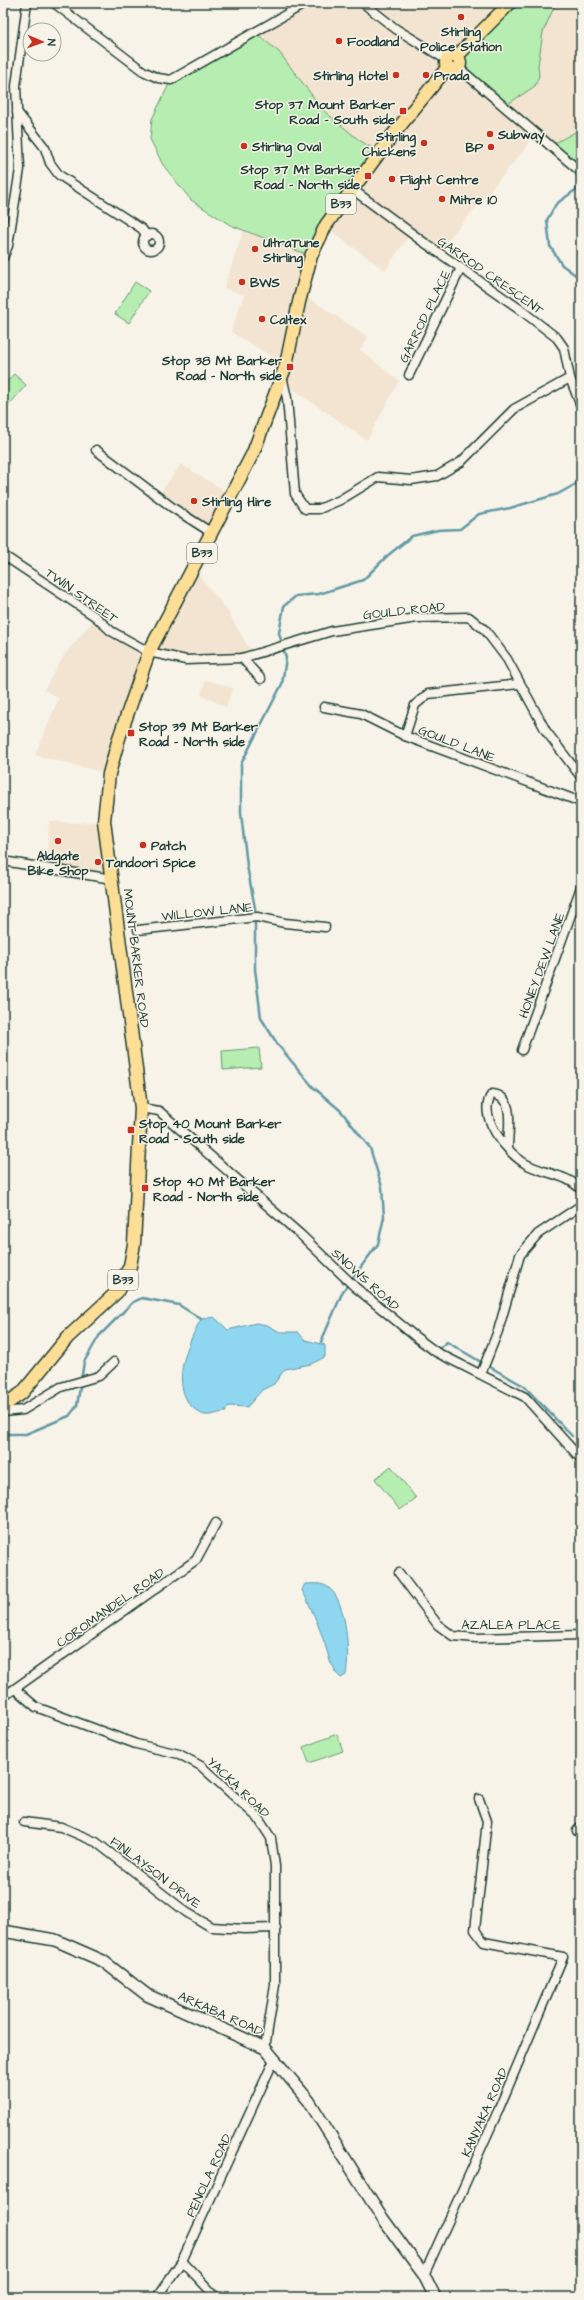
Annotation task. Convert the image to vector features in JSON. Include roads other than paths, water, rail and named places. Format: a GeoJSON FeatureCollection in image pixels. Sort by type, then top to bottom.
{"type":"FeatureCollection","features":[{"type":"Feature","properties":{"kind":"main road","name":"MOUNT BARKER ROAD"},"geometry":{"type":"LineString","coordinates":[[3,1406],[22,1393],[68,1337],[117,1292],[130,1266],[137,1205],[142,1108],[104,821],[109,774],[119,738],[149,652],[253,453],[282,376],[311,256],[326,225],[391,136],[452,63],[510,3]]}},
{"type":"Feature","properties":{"kind":"street"},"geometry":{"type":"LineString","coordinates":[[3,258],[8,246],[20,169],[16,86],[27,3]]}},
{"type":"Feature","properties":{"kind":"street"},"geometry":{"type":"LineString","coordinates":[[54,3],[143,70],[158,78],[171,80],[306,3]]}},
{"type":"Feature","properties":{"kind":"street"},"geometry":{"type":"LineString","coordinates":[[363,3],[396,29],[452,63],[581,172]]}},
{"type":"Feature","properties":{"kind":"street"},"geometry":{"type":"LineString","coordinates":[[17,112],[44,148],[50,163],[59,175],[142,230],[147,236]]}},
{"type":"Feature","properties":{"kind":"street","name":"GARROD CRESCENT"},"geometry":{"type":"LineString","coordinates":[[352,189],[517,307],[556,338],[564,348],[570,378],[581,406]]}},
{"type":"Feature","properties":{"kind":"street","name":"GARROD PLACE"},"geometry":{"type":"LineString","coordinates":[[409,375],[461,268]]}},
{"type":"Feature","properties":{"kind":"street"},"geometry":{"type":"LineString","coordinates":[[282,376],[287,398],[295,494],[305,509],[319,510],[340,500],[378,477],[411,480],[437,476],[461,462],[514,409],[570,378]]}},
{"type":"Feature","properties":{"kind":"street"},"geometry":{"type":"LineString","coordinates":[[96,450],[173,508],[212,533]]}},
{"type":"Feature","properties":{"kind":"street","name":"TWIN STREET"},"geometry":{"type":"LineString","coordinates":[[3,555],[96,617],[111,631],[149,652]]}},
{"type":"Feature","properties":{"kind":"street","name":"GOULD ROAD"},"geometry":{"type":"LineString","coordinates":[[149,652],[186,660],[242,658],[332,631],[417,618],[469,617],[485,630],[507,659],[519,684],[546,731],[581,777]]}},
{"type":"Feature","properties":{"kind":"street"},"geometry":{"type":"LineString","coordinates":[[242,658],[261,679]]}},
{"type":"Feature","properties":{"kind":"street"},"geometry":{"type":"LineString","coordinates":[[405,736],[415,705],[428,694],[519,684]]}},
{"type":"Feature","properties":{"kind":"street","name":"GOULD LANE"},"geometry":{"type":"LineString","coordinates":[[324,707],[361,714],[405,736],[581,802]]}},
{"type":"Feature","properties":{"kind":"street"},"geometry":{"type":"LineString","coordinates":[[3,861],[112,879]]}},
{"type":"Feature","properties":{"kind":"street","name":"HONEY DEW LANE"},"geometry":{"type":"LineString","coordinates":[[522,1050],[581,887]]}},
{"type":"Feature","properties":{"kind":"street","name":"WILLOW LANE"},"geometry":{"type":"LineString","coordinates":[[138,930],[254,917],[286,923],[325,927]]}},
{"type":"Feature","properties":{"kind":"street"},"geometry":{"type":"LineString","coordinates":[[508,1147],[509,1116],[506,1101],[500,1095],[492,1094],[487,1101],[488,1116],[492,1128],[516,1157],[527,1165],[575,1183],[581,1190]]}},
{"type":"Feature","properties":{"kind":"street","name":"SNOWS ROAD"},"geometry":{"type":"LineString","coordinates":[[142,1108],[159,1111],[301,1235],[355,1286],[436,1352],[525,1397],[581,1459]]}},
{"type":"Feature","properties":{"kind":"street"},"geometry":{"type":"LineString","coordinates":[[481,1374],[498,1331],[520,1256],[538,1234],[581,1204]]}},
{"type":"Feature","properties":{"kind":"street"},"geometry":{"type":"LineString","coordinates":[[3,1412],[23,1410],[61,1387],[99,1376],[114,1362]]}},
{"type":"Feature","properties":{"kind":"street","name":"COROMANDEL ROAD"},"geometry":{"type":"LineString","coordinates":[[3,1697],[15,1690],[196,1560],[216,1523]]}},
{"type":"Feature","properties":{"kind":"street","name":"AZALEA PLACE"},"geometry":{"type":"LineString","coordinates":[[399,1573],[438,1626],[453,1636],[476,1638],[581,1635]]}},
{"type":"Feature","properties":{"kind":"street","name":"YACKA ROAD"},"geometry":{"type":"LineString","coordinates":[[15,1690],[36,1707],[136,1744],[179,1754],[201,1766],[258,1818],[271,1838],[276,1866],[275,1985],[265,2048]]}},
{"type":"Feature","properties":{"kind":"street","name":"KANYAKA ROAD"},"geometry":{"type":"LineString","coordinates":[[424,2275],[498,2111],[563,1957],[484,1942],[475,1930],[487,1821],[479,1799]]}},
{"type":"Feature","properties":{"kind":"street","name":"FINLAYSON DRIVE"},"geometry":{"type":"LineString","coordinates":[[24,1822],[61,1827],[96,1842],[186,1912],[211,1927],[245,1929],[276,1928]]}},
{"type":"Feature","properties":{"kind":"street","name":"ARKABA ROAD"},"geometry":{"type":"LineString","coordinates":[[3,1931],[55,1940],[103,1960],[147,1995],[265,2048],[309,2101],[383,2219],[424,2275],[435,2297]]}},
{"type":"Feature","properties":{"kind":"street","name":"PENOLA ROAD"},"geometry":{"type":"LineString","coordinates":[[157,2297],[182,2261],[274,2060]]}},
{"type":"Feature","properties":{"kind":"street"},"geometry":{"type":"LineString","coordinates":[[182,2261],[216,2297]]}},
{"type":"Feature","properties":{"kind":"water"},"geometry":{"type":"Polygon","coordinates":[[[214,1317],[228,1330],[256,1323],[267,1325],[280,1332],[298,1332],[305,1340],[325,1345],[325,1357],[311,1364],[285,1369],[274,1384],[262,1390],[247,1407],[229,1406],[226,1409],[226,1412],[203,1415],[190,1405],[184,1395],[182,1373],[187,1350],[201,1319],[214,1317]]]}},
{"type":"Feature","properties":{"kind":"water"},"geometry":{"type":"Polygon","coordinates":[[[305,1584],[326,1586],[335,1595],[340,1604],[346,1629],[348,1655],[346,1675],[341,1678],[335,1672],[330,1661],[318,1625],[302,1590],[305,1584]]]}},
{"type":"Feature","properties":{"kind":"waterway"},"geometry":{"type":"LineString","coordinates":[[581,186],[556,204],[547,220],[550,246],[562,265],[581,279]]}},
{"type":"Feature","properties":{"kind":"waterway"},"geometry":{"type":"LineString","coordinates":[[321,1342],[343,1291],[378,1244],[384,1217],[382,1187],[370,1148],[341,1111],[313,1087],[278,1045],[261,1018],[255,969],[255,908],[247,866],[241,813],[241,764],[282,684],[286,658],[279,633],[284,606],[296,596],[319,594],[363,580],[387,556],[412,536],[438,530],[460,529],[479,514],[510,508],[558,494],[576,484],[581,475]]}},
{"type":"Feature","properties":{"kind":"waterway"},"geometry":{"type":"LineString","coordinates":[[3,1434],[26,1434],[69,1416],[77,1406],[84,1362],[99,1336],[133,1302],[142,1298],[179,1305],[201,1319]]}},
{"type":"Feature","properties":{"kind":"waterway"},"geometry":{"type":"LineString","coordinates":[[438,1350],[447,1342],[481,1362]]}},
{"type":"Feature","properties":{"kind":"waterway"},"geometry":{"type":"LineString","coordinates":[[490,1367],[524,1386],[572,1436]]}},
{"type":"Feature","properties":{"kind":"place","name":"Stirling Police Station"},"geometry":{"type":"Point","coordinates":[461,17]}},
{"type":"Feature","properties":{"kind":"place","name":"Foodland"},"geometry":{"type":"Point","coordinates":[339,41]}},
{"type":"Feature","properties":{"kind":"place","name":"Stirling Hotel"},"geometry":{"type":"Point","coordinates":[396,75]}},
{"type":"Feature","properties":{"kind":"place","name":"Prada"},"geometry":{"type":"Point","coordinates":[426,75]}},
{"type":"Feature","properties":{"kind":"place","name":"Stop 37 Mount Barker Road - South side"},"geometry":{"type":"Point","coordinates":[403,111]}},
{"type":"Feature","properties":{"kind":"place","name":"Subway"},"geometry":{"type":"Point","coordinates":[490,134]}},
{"type":"Feature","properties":{"kind":"place","name":"Stirling Chickens"},"geometry":{"type":"Point","coordinates":[424,143]}},
{"type":"Feature","properties":{"kind":"place","name":"Stirling Oval"},"geometry":{"type":"Point","coordinates":[244,146]}},
{"type":"Feature","properties":{"kind":"place","name":"BP"},"geometry":{"type":"Point","coordinates":[491,147]}},
{"type":"Feature","properties":{"kind":"place","name":"Stop 37 Mt Barker Road - North side"},"geometry":{"type":"Point","coordinates":[368,176]}},
{"type":"Feature","properties":{"kind":"place","name":"Flight Centre"},"geometry":{"type":"Point","coordinates":[392,179]}},
{"type":"Feature","properties":{"kind":"place","name":"Mitre 10"},"geometry":{"type":"Point","coordinates":[442,199]}},
{"type":"Feature","properties":{"kind":"place","name":"UltraTune Stirling"},"geometry":{"type":"Point","coordinates":[255,249]}},
{"type":"Feature","properties":{"kind":"place","name":"BWS"},"geometry":{"type":"Point","coordinates":[242,282]}},
{"type":"Feature","properties":{"kind":"place","name":"Caltex"},"geometry":{"type":"Point","coordinates":[262,319]}},
{"type":"Feature","properties":{"kind":"place","name":"Stop 38 Mt Barker Road - North side"},"geometry":{"type":"Point","coordinates":[290,367]}},
{"type":"Feature","properties":{"kind":"place","name":"Stirling Hire"},"geometry":{"type":"Point","coordinates":[194,501]}},
{"type":"Feature","properties":{"kind":"place","name":"Stop 39 Mt Barker Road - North side"},"geometry":{"type":"Point","coordinates":[131,733]}},
{"type":"Feature","properties":{"kind":"place","name":"Aldgate Bike Shop"},"geometry":{"type":"Point","coordinates":[58,841]}},
{"type":"Feature","properties":{"kind":"place","name":"Patch"},"geometry":{"type":"Point","coordinates":[143,845]}},
{"type":"Feature","properties":{"kind":"place","name":"Tandoori Spice"},"geometry":{"type":"Point","coordinates":[98,862]}},
{"type":"Feature","properties":{"kind":"place","name":"Stop 40 Mount Barker Road - South side"},"geometry":{"type":"Point","coordinates":[131,1130]}},
{"type":"Feature","properties":{"kind":"place","name":"Stop 40 Mt Barker Road - North side"},"geometry":{"type":"Point","coordinates":[145,1188]}}]}
